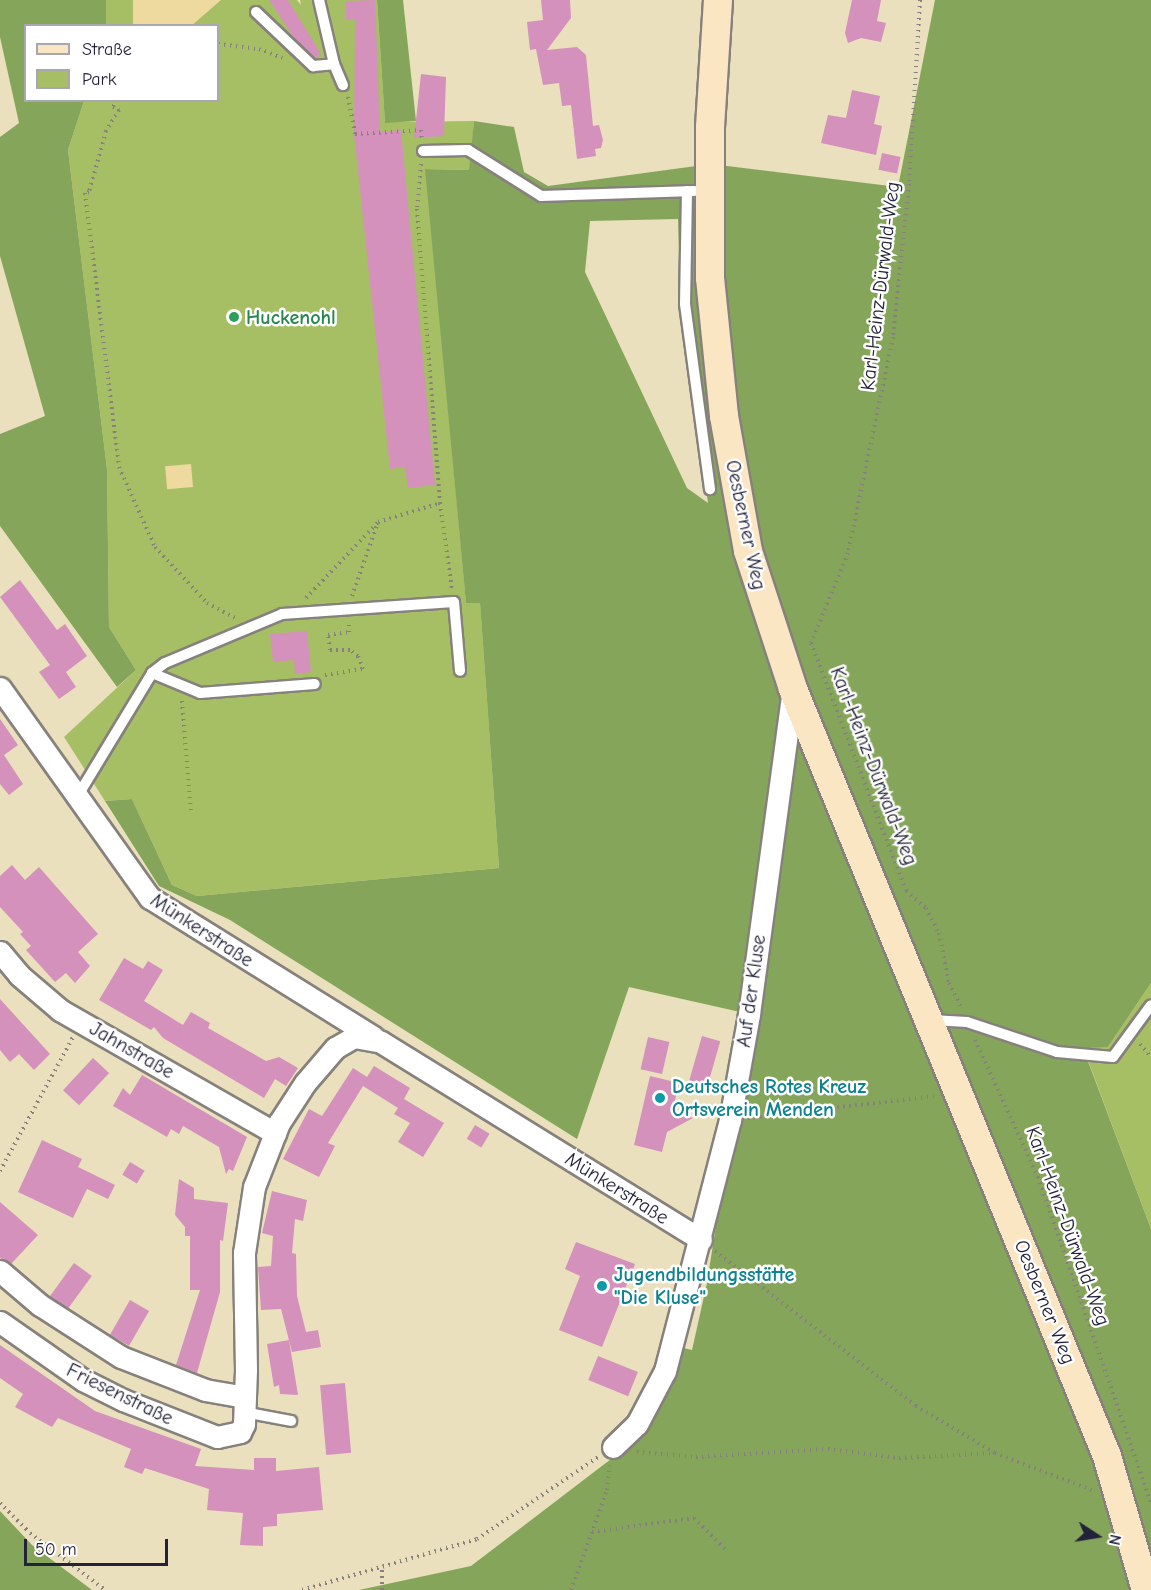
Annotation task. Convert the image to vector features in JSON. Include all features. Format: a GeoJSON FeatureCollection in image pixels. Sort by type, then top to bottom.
{"type":"FeatureCollection","features":[{"type":"Feature","properties":{"kind":"street","name":"Oesberner Weg"},"geometry":{"type":"LineString","coordinates":[[718,0],[698,191],[715,352],[748,551],[793,689],[1073,1370],[1122,1500],[1146,1590]]}},
{"type":"Feature","properties":{"kind":"street","name":"Münkerstraße"},"geometry":{"type":"LineString","coordinates":[[0,688],[76,797],[157,905],[700,1240]]}},
{"type":"Feature","properties":{"kind":"street","name":"Auf der Kluse"},"geometry":{"type":"LineString","coordinates":[[612,1447],[638,1424],[665,1371],[730,1120],[749,1014],[793,689]]}},
{"type":"Feature","properties":{"kind":"street","name":"Jahnstraße"},"geometry":{"type":"LineString","coordinates":[[0,952],[42,996],[275,1133]]}},
{"type":"Feature","properties":{"kind":"street"},"geometry":{"type":"LineString","coordinates":[[244,1411],[247,1218],[260,1167],[275,1133],[305,1083],[335,1048],[354,1037],[377,1040]]}},
{"type":"Feature","properties":{"kind":"street","name":"Friesenstraße"},"geometry":{"type":"LineString","coordinates":[[0,1271],[40,1305],[121,1357],[205,1390],[244,1411],[240,1432],[217,1437],[123,1400],[83,1380],[0,1322]]}},
{"type":"Feature","properties":{"kind":"lane"},"geometry":{"type":"LineString","coordinates":[[319,0],[334,64],[343,86]]}},
{"type":"Feature","properties":{"kind":"lane"},"geometry":{"type":"LineString","coordinates":[[256,12],[313,66],[334,64]]}},
{"type":"Feature","properties":{"kind":"lane"},"geometry":{"type":"LineString","coordinates":[[423,151],[468,150],[541,196],[698,191],[685,304],[710,489]]}},
{"type":"Feature","properties":{"kind":"lane"},"geometry":{"type":"LineString","coordinates":[[76,797],[152,673],[165,663],[282,614],[454,602],[460,671]]}},
{"type":"Feature","properties":{"kind":"lane"},"geometry":{"type":"LineString","coordinates":[[152,673],[200,693],[315,684]]}},
{"type":"Feature","properties":{"kind":"lane"},"geometry":{"type":"LineString","coordinates":[[928,1020],[967,1022],[1057,1053],[1113,1057],[1151,1005]]}},
{"type":"Feature","properties":{"kind":"lane"},"geometry":{"type":"LineString","coordinates":[[244,1411],[291,1421]]}},
{"type":"Feature","properties":{"kind":"path","name":"Karl-Heinz-Dürwald-Weg"},"geometry":{"type":"LineString","coordinates":[[920,0],[909,184],[893,337],[848,553],[811,643],[906,891],[926,908],[939,933],[949,983],[1038,1177],[1151,1504]]}},
{"type":"Feature","properties":{"kind":"path"},"geometry":{"type":"LineString","coordinates":[[219,44],[259,49],[291,64]]}},
{"type":"Feature","properties":{"kind":"path"},"geometry":{"type":"LineString","coordinates":[[343,86],[355,134],[421,130]]}},
{"type":"Feature","properties":{"kind":"path"},"geometry":{"type":"LineString","coordinates":[[116,102],[113,107],[118,110],[106,131],[89,192],[85,193],[121,466],[155,547],[180,578],[207,603],[256,626]]}},
{"type":"Feature","properties":{"kind":"path"},"geometry":{"type":"LineString","coordinates":[[423,151],[417,209],[440,503],[454,602]]}},
{"type":"Feature","properties":{"kind":"path"},"geometry":{"type":"LineString","coordinates":[[282,614],[304,600],[378,522],[440,503]]}},
{"type":"Feature","properties":{"kind":"path"},"geometry":{"type":"LineString","coordinates":[[315,684],[326,674],[363,669],[358,656],[350,650],[330,651],[328,635],[349,632],[348,609],[378,522]]}},
{"type":"Feature","properties":{"kind":"path"},"geometry":{"type":"LineString","coordinates":[[190,813],[182,700],[201,698],[200,693]]}},
{"type":"Feature","properties":{"kind":"path"},"geometry":{"type":"LineString","coordinates":[[0,1171],[82,1021]]}},
{"type":"Feature","properties":{"kind":"path"},"geometry":{"type":"LineString","coordinates":[[730,1120],[959,1094]]}},
{"type":"Feature","properties":{"kind":"path"},"geometry":{"type":"LineString","coordinates":[[700,1240],[916,1406],[995,1453],[1122,1500]]}},
{"type":"Feature","properties":{"kind":"path"},"geometry":{"type":"LineString","coordinates":[[302,1590],[477,1539],[612,1447],[654,1455],[696,1457],[828,1449],[899,1458],[995,1453]]}},
{"type":"Feature","properties":{"kind":"path"},"geometry":{"type":"LineString","coordinates":[[571,1590],[607,1490],[612,1447]]}},
{"type":"Feature","properties":{"kind":"path"},"geometry":{"type":"LineString","coordinates":[[0,1503],[30,1533],[105,1590]]}},
{"type":"Feature","properties":{"kind":"path"},"geometry":{"type":"LineString","coordinates":[[592,1532],[694,1518],[725,1549]]}},
{"type":"Feature","properties":{"kind":"path"},"geometry":{"type":"LineString","coordinates":[[381,1590],[382,1568]]}},
{"type":"Feature","properties":{"kind":"green space"},"geometry":{"type":"Polygon","coordinates":[[[0,0],[106,0],[106,24],[24,24],[24,102],[84,102],[68,150],[107,469],[109,627],[136,670],[117,687],[0,526],[0,434],[45,416],[0,256],[0,137],[19,123],[0,37],[0,0]]]}},
{"type":"Feature","properties":{"kind":"green space"},"geometry":{"type":"Polygon","coordinates":[[[106,0],[297,0],[301,5],[300,0],[377,0],[385,122],[474,121],[470,170],[426,169],[466,602],[480,602],[499,868],[197,896],[172,885],[132,799],[105,801],[64,737],[136,670],[109,627],[107,469],[68,150],[84,102],[219,102],[219,24],[106,24],[106,0]]]}},
{"type":"Feature","properties":{"kind":"green space"},"geometry":{"type":"Polygon","coordinates":[[[377,0],[403,0],[416,121],[385,123],[377,0]]]}},
{"type":"Feature","properties":{"kind":"green space"},"geometry":{"type":"Polygon","coordinates":[[[935,0],[1151,0],[1151,983],[1108,1047],[1083,1048],[1151,1229],[1151,1590],[359,1590],[471,1566],[632,1443],[679,1347],[692,1350],[707,1283],[749,1014],[629,987],[577,1139],[230,920],[159,886],[105,801],[132,799],[172,885],[197,896],[499,868],[480,603],[466,603],[425,169],[469,170],[474,121],[514,127],[524,172],[548,186],[711,164],[898,187],[935,0]],[[678,219],[590,221],[585,272],[687,488],[708,503],[680,298],[678,219]]]}},
{"type":"Feature","properties":{"kind":"green space"},"geometry":{"type":"Polygon","coordinates":[[[1151,983],[1151,1229],[1083,1047],[1108,1047],[1151,983]]]}},
{"type":"Feature","properties":{"kind":"green space"},"geometry":{"type":"Polygon","coordinates":[[[0,1511],[32,1545],[92,1590],[0,1590],[0,1511]]]}},
{"type":"Feature","properties":{"kind":"sand"},"geometry":{"type":"Polygon","coordinates":[[[133,0],[221,0],[193,24],[133,24],[133,0]]]}},
{"type":"Feature","properties":{"kind":"sand"},"geometry":{"type":"Polygon","coordinates":[[[191,464],[193,487],[167,489],[165,466],[191,464]]]}},
{"type":"Feature","properties":{"kind":"building"},"geometry":{"type":"Polygon","coordinates":[[[269,0],[288,0],[321,54],[315,58],[295,39],[269,0]]]}},
{"type":"Feature","properties":{"kind":"building"},"geometry":{"type":"Polygon","coordinates":[[[375,0],[380,132],[401,130],[435,485],[408,488],[405,467],[390,469],[354,134],[355,20],[346,20],[346,1],[375,0]]]}},
{"type":"Feature","properties":{"kind":"building"},"geometry":{"type":"Polygon","coordinates":[[[541,0],[570,0],[571,18],[547,50],[577,47],[586,55],[593,126],[599,125],[603,140],[601,148],[595,149],[596,156],[577,159],[571,105],[562,106],[559,83],[543,85],[536,49],[530,50],[527,22],[543,20],[541,0]]]}},
{"type":"Feature","properties":{"kind":"building"},"geometry":{"type":"Polygon","coordinates":[[[852,0],[881,0],[877,21],[886,23],[881,42],[861,38],[848,43],[845,33],[852,0]]]}},
{"type":"Feature","properties":{"kind":"building"},"geometry":{"type":"Polygon","coordinates":[[[421,74],[446,77],[444,136],[414,138],[421,74]]]}},
{"type":"Feature","properties":{"kind":"building"},"geometry":{"type":"Polygon","coordinates":[[[852,90],[880,96],[874,124],[882,126],[876,155],[821,143],[828,115],[846,118],[852,90]]]}},
{"type":"Feature","properties":{"kind":"building"},"geometry":{"type":"Polygon","coordinates":[[[882,153],[901,157],[897,174],[878,170],[882,153]]]}},
{"type":"Feature","properties":{"kind":"building"},"geometry":{"type":"Polygon","coordinates":[[[20,580],[57,630],[65,624],[87,656],[66,672],[76,687],[59,699],[39,672],[50,665],[0,597],[20,580]]]}},
{"type":"Feature","properties":{"kind":"building"},"geometry":{"type":"Polygon","coordinates":[[[307,631],[311,672],[295,674],[294,660],[273,662],[270,634],[307,631]]]}},
{"type":"Feature","properties":{"kind":"building"},"geometry":{"type":"Polygon","coordinates":[[[0,719],[18,745],[4,755],[23,784],[9,795],[0,784],[0,719]]]}},
{"type":"Feature","properties":{"kind":"building"},"geometry":{"type":"Polygon","coordinates":[[[12,865],[25,880],[39,867],[98,934],[78,952],[90,966],[75,983],[66,973],[55,982],[26,950],[31,946],[20,934],[23,932],[0,907],[0,876],[12,865]]]}},
{"type":"Feature","properties":{"kind":"building"},"geometry":{"type":"Polygon","coordinates":[[[124,958],[143,969],[148,961],[163,970],[144,1001],[183,1025],[191,1012],[210,1023],[208,1028],[266,1061],[279,1057],[298,1068],[286,1086],[275,1079],[264,1098],[163,1038],[154,1027],[151,1030],[99,1000],[124,958]]]}},
{"type":"Feature","properties":{"kind":"building"},"geometry":{"type":"Polygon","coordinates":[[[0,999],[50,1054],[34,1070],[19,1054],[10,1062],[0,1050],[0,999]]]}},
{"type":"Feature","properties":{"kind":"building"},"geometry":{"type":"Polygon","coordinates":[[[702,1036],[720,1041],[707,1087],[689,1082],[702,1036]]]}},
{"type":"Feature","properties":{"kind":"building"},"geometry":{"type":"Polygon","coordinates":[[[648,1037],[669,1042],[662,1074],[641,1069],[648,1037]]]}},
{"type":"Feature","properties":{"kind":"building"},"geometry":{"type":"Polygon","coordinates":[[[93,1058],[109,1073],[79,1105],[63,1090],[93,1058]]]}},
{"type":"Feature","properties":{"kind":"building"},"geometry":{"type":"Polygon","coordinates":[[[374,1066],[410,1088],[404,1099],[444,1123],[423,1157],[398,1142],[410,1123],[394,1114],[398,1108],[363,1086],[328,1143],[335,1146],[319,1177],[283,1159],[309,1109],[322,1116],[353,1068],[367,1077],[374,1066]]]}},
{"type":"Feature","properties":{"kind":"building"},"geometry":{"type":"Polygon","coordinates":[[[142,1075],[247,1137],[233,1171],[229,1169],[226,1174],[219,1147],[183,1126],[179,1134],[171,1129],[167,1137],[113,1106],[123,1088],[130,1095],[142,1075]]]}},
{"type":"Feature","properties":{"kind":"building","name":"Deutsches Rotes Kreuz Ortsverein Menden"},"geometry":{"type":"Polygon","coordinates":[[[650,1076],[679,1083],[672,1113],[693,1118],[667,1132],[662,1152],[634,1145],[650,1076]]]}},
{"type":"Feature","properties":{"kind":"building"},"geometry":{"type":"Polygon","coordinates":[[[475,1125],[490,1134],[481,1147],[467,1139],[475,1125]]]}},
{"type":"Feature","properties":{"kind":"building"},"geometry":{"type":"Polygon","coordinates":[[[42,1140],[82,1159],[78,1167],[115,1185],[108,1199],[87,1189],[73,1218],[18,1192],[42,1140]]]}},
{"type":"Feature","properties":{"kind":"building"},"geometry":{"type":"Polygon","coordinates":[[[130,1162],[145,1171],[137,1184],[122,1175],[130,1162]]]}},
{"type":"Feature","properties":{"kind":"building"},"geometry":{"type":"Polygon","coordinates":[[[179,1179],[194,1188],[194,1199],[228,1203],[223,1241],[220,1240],[220,1292],[197,1373],[176,1365],[200,1290],[190,1290],[190,1236],[185,1236],[185,1227],[175,1215],[179,1179]]]}},
{"type":"Feature","properties":{"kind":"building"},"geometry":{"type":"Polygon","coordinates":[[[272,1191],[307,1200],[303,1221],[295,1219],[292,1253],[296,1254],[297,1296],[306,1332],[318,1330],[321,1347],[292,1352],[281,1309],[261,1310],[258,1267],[271,1266],[273,1236],[262,1233],[272,1191]]]}},
{"type":"Feature","properties":{"kind":"building"},"geometry":{"type":"Polygon","coordinates":[[[0,1202],[38,1235],[11,1264],[0,1258],[0,1202]]]}},
{"type":"Feature","properties":{"kind":"building","name":"Jugendbildungsstätte \"Die Kluse\""},"geometry":{"type":"Polygon","coordinates":[[[576,1242],[635,1264],[602,1347],[559,1330],[580,1276],[565,1269],[576,1242]]]}},
{"type":"Feature","properties":{"kind":"building"},"geometry":{"type":"Polygon","coordinates":[[[74,1263],[92,1276],[68,1309],[50,1296],[74,1263]]]}},
{"type":"Feature","properties":{"kind":"building"},"geometry":{"type":"Polygon","coordinates":[[[130,1300],[149,1311],[129,1346],[110,1335],[130,1300]]]}},
{"type":"Feature","properties":{"kind":"building"},"geometry":{"type":"Polygon","coordinates":[[[289,1340],[298,1395],[280,1394],[279,1385],[274,1387],[267,1344],[289,1340]]]}},
{"type":"Feature","properties":{"kind":"building"},"geometry":{"type":"Polygon","coordinates":[[[0,1345],[95,1411],[201,1449],[195,1466],[254,1470],[254,1458],[276,1458],[276,1471],[319,1467],[323,1510],[277,1514],[277,1526],[263,1527],[263,1546],[240,1545],[243,1513],[207,1510],[209,1489],[145,1468],[142,1474],[124,1467],[131,1449],[58,1418],[52,1427],[15,1407],[23,1394],[0,1378],[0,1345]]]}},
{"type":"Feature","properties":{"kind":"building"},"geometry":{"type":"Polygon","coordinates":[[[598,1356],[638,1372],[628,1396],[588,1380],[598,1356]]]}},
{"type":"Feature","properties":{"kind":"building"},"geometry":{"type":"Polygon","coordinates":[[[345,1383],[351,1453],[326,1455],[320,1385],[345,1383]]]}},
{"type":"Feature","properties":{"kind":"place","name":"Huckenohl"},"geometry":{"type":"Point","coordinates":[234,317]}},
{"type":"Feature","properties":{"kind":"place","name":"Deutsches Rotes Kreuz Ortsverein Menden"},"geometry":{"type":"Point","coordinates":[660,1098]}},
{"type":"Feature","properties":{"kind":"place","name":"Jugendbildungsstätte \"Die Kluse\""},"geometry":{"type":"Point","coordinates":[602,1286]}}]}
